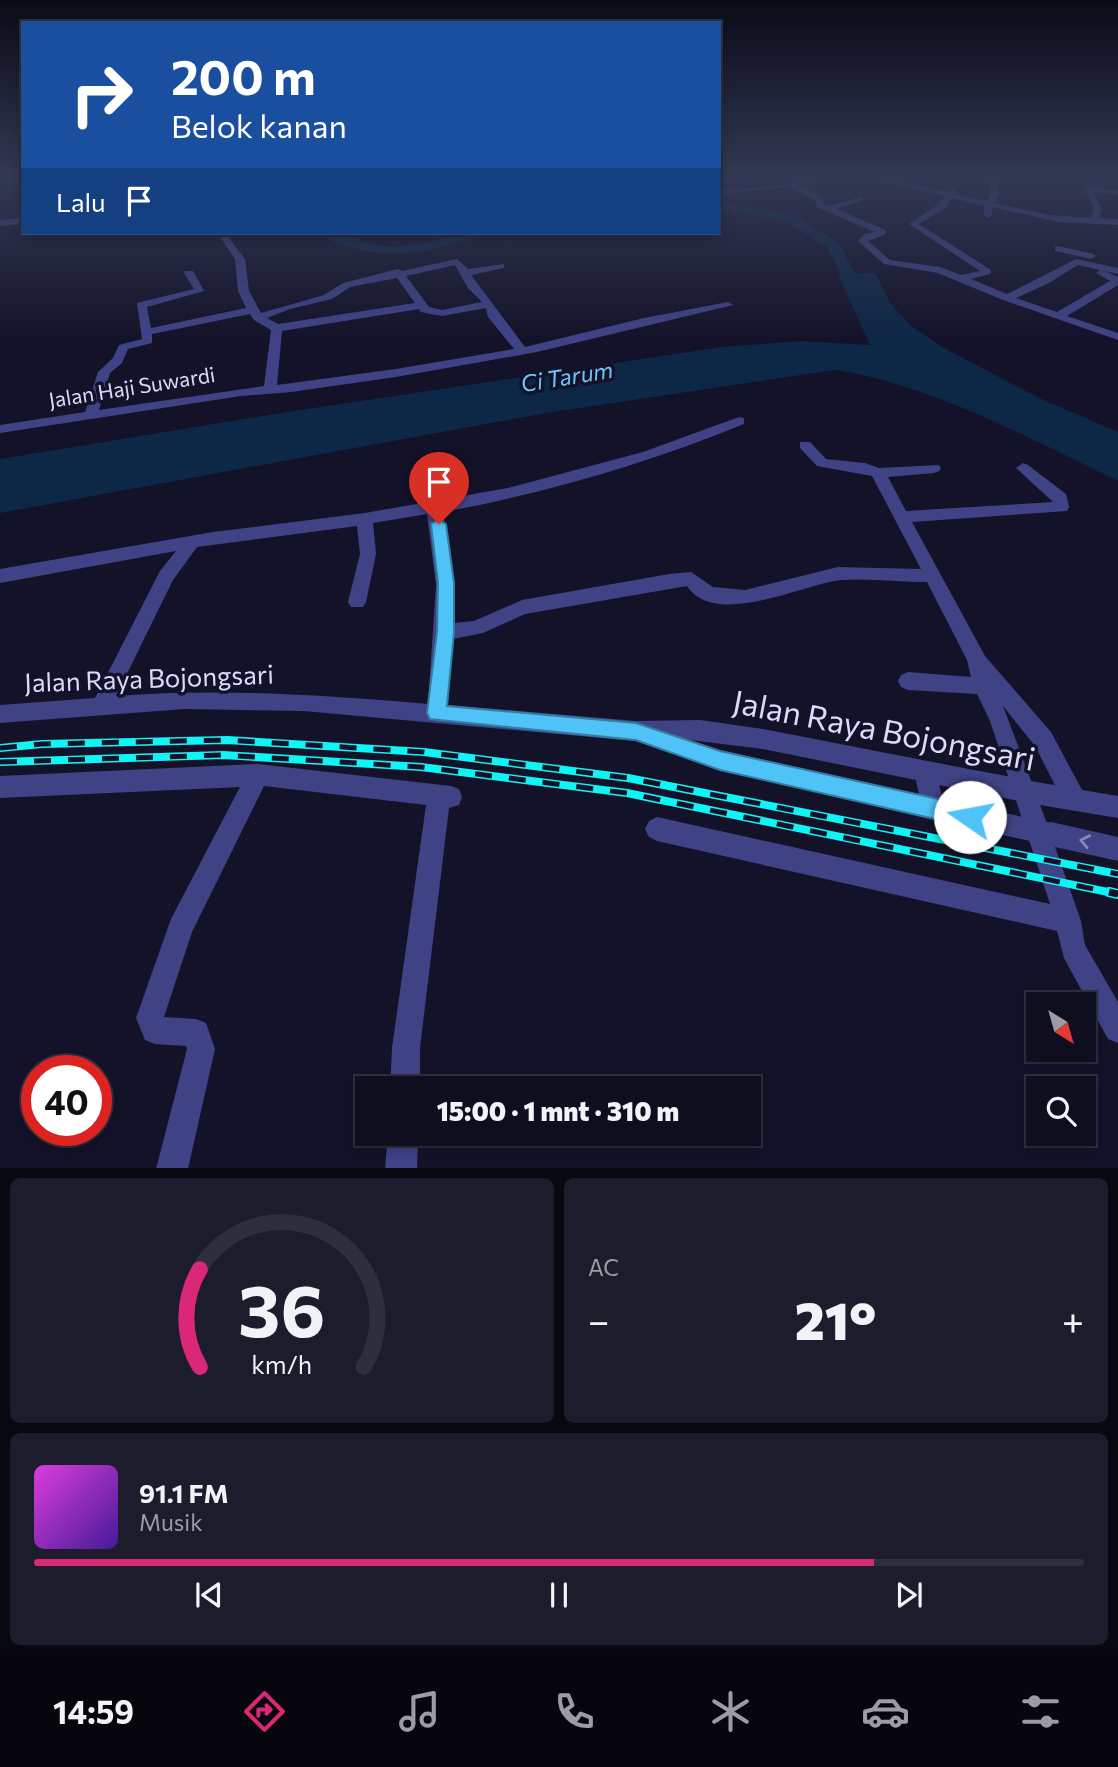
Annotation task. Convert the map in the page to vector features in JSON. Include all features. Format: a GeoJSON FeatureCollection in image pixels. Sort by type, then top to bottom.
{"type":"FeatureCollection","features":[{"type":"Feature","properties":{"kind":"street"},"geometry":{"type":"LineString","coordinates":[[887,231],[868,236],[863,241],[885,260],[903,266],[940,270],[1007,298],[1118,337]]}},
{"type":"Feature","properties":{"kind":"street"},"geometry":{"type":"LineString","coordinates":[[914,231],[986,270],[979,276],[963,278]]}},
{"type":"Feature","properties":{"kind":"street"},"geometry":{"type":"LineString","coordinates":[[222,235],[240,259],[238,270],[246,301],[255,314],[277,328],[419,306]]}},
{"type":"Feature","properties":{"kind":"street"},"geometry":{"type":"LineString","coordinates":[[1058,249],[1118,262]]}},
{"type":"Feature","properties":{"kind":"street"},"geometry":{"type":"LineString","coordinates":[[147,332],[255,314],[328,297],[343,286],[398,272],[457,262],[472,286],[485,297],[494,310],[494,317],[522,351]]}},
{"type":"Feature","properties":{"kind":"street"},"geometry":{"type":"LineString","coordinates":[[1007,298],[1045,281],[1076,262],[1118,271]]}},
{"type":"Feature","properties":{"kind":"street"},"geometry":{"type":"LineString","coordinates":[[466,273],[501,266]]}},
{"type":"Feature","properties":{"kind":"street"},"geometry":{"type":"LineString","coordinates":[[1058,316],[1116,282],[1116,279],[1102,275],[1105,267]]}},
{"type":"Feature","properties":{"kind":"street"},"geometry":{"type":"LineString","coordinates":[[398,272],[419,306],[425,310],[442,313],[488,304]]}},
{"type":"Feature","properties":{"kind":"street"},"geometry":{"type":"LineString","coordinates":[[91,415],[104,372],[118,360],[124,347],[148,341],[141,305],[200,290],[189,273]]}},
{"type":"Feature","properties":{"kind":"street","name":"Jalan Haji Suwardi"},"geometry":{"type":"LineString","coordinates":[[0,429],[396,373],[522,351],[728,305]]}},
{"type":"Feature","properties":{"kind":"street"},"geometry":{"type":"LineString","coordinates":[[270,389],[277,328]]}},
{"type":"Feature","properties":{"kind":"street"},"geometry":{"type":"LineString","coordinates":[[0,576],[240,533],[364,519],[481,500],[619,466],[657,454],[739,421]]}},
{"type":"Feature","properties":{"kind":"street"},"geometry":{"type":"LineString","coordinates":[[805,445],[822,463],[864,468],[878,473],[934,468]]}},
{"type":"Feature","properties":{"kind":"street"},"geometry":{"type":"LineString","coordinates":[[902,517],[1061,507],[1061,498],[1023,467]]}},
{"type":"Feature","properties":{"kind":"street"},"geometry":{"type":"LineString","coordinates":[[878,473],[977,659],[1043,739],[1074,798]]}},
{"type":"Feature","properties":{"kind":"street"},"geometry":{"type":"LineString","coordinates":[[434,508],[443,541],[446,583],[445,632],[436,713]]}},
{"type":"Feature","properties":{"kind":"street"},"geometry":{"type":"LineString","coordinates":[[357,602],[368,554],[364,519]]}},
{"type":"Feature","properties":{"kind":"street"},"geometry":{"type":"LineString","coordinates":[[101,706],[166,576],[192,542]]}},
{"type":"Feature","properties":{"kind":"street"},"geometry":{"type":"LineString","coordinates":[[445,632],[476,628],[522,607],[669,581],[691,579],[698,588],[727,598],[769,594],[820,576],[842,573],[931,576]]}},
{"type":"Feature","properties":{"kind":"street"},"geometry":{"type":"LineString","coordinates":[[977,659],[983,687],[1000,720],[1068,921],[1073,949],[1118,1029]]}},
{"type":"Feature","properties":{"kind":"street"},"geometry":{"type":"LineString","coordinates":[[908,681],[983,687]]}},
{"type":"Feature","properties":{"kind":"street","name":"Jalan Raya Bojongsari"},"geometry":{"type":"LineString","coordinates":[[0,714],[184,700],[254,700],[636,731],[685,729],[738,735],[1118,807]]}},
{"type":"Feature","properties":{"kind":"street"},"geometry":{"type":"LineString","coordinates":[[1000,720],[1025,719]]}},
{"type":"Feature","properties":{"kind":"street","name":"Jalan Raya Bojongsari"},"geometry":{"type":"LineString","coordinates":[[636,731],[720,760],[1118,849]]}},
{"type":"Feature","properties":{"kind":"street"},"geometry":{"type":"LineString","coordinates":[[925,771],[934,809]]}},
{"type":"Feature","properties":{"kind":"street"},"geometry":{"type":"LineString","coordinates":[[172,1168],[199,1060],[201,1041],[197,1033],[155,1030],[150,1018],[180,928],[258,775]]}},
{"type":"Feature","properties":{"kind":"street"},"geometry":{"type":"LineString","coordinates":[[0,787],[258,775],[445,797],[406,1048],[405,1076]]}},
{"type":"Feature","properties":{"kind":"street"},"geometry":{"type":"LineString","coordinates":[[657,829],[1068,921]]}},
{"type":"Feature","properties":{"kind":"street"},"geometry":{"type":"LineString","coordinates":[[401,1168],[402,1146]]}},
{"type":"Feature","properties":{"kind":"water","name":"Ci Tarum"},"geometry":{"type":"Polygon","coordinates":[[[875,273],[891,304],[910,325],[942,347],[1039,398],[1118,432],[1118,481],[1016,431],[943,400],[870,377],[835,370],[546,413],[0,513],[0,459],[287,412],[722,347],[801,341],[870,345],[838,274],[875,273]]]}},
{"type":"Feature","properties":{"kind":"waterway"},"geometry":{"type":"LineString","coordinates":[[809,231],[833,245],[865,305]]}},
{"type":"Feature","properties":{"kind":"waterway"},"geometry":{"type":"LineString","coordinates":[[335,235],[336,238],[356,245],[391,251],[422,248],[469,235]]}},
{"type":"Feature","properties":{"kind":"railway"},"geometry":{"type":"LineString","coordinates":[[0,748],[42,744],[227,740],[424,752],[628,778],[1118,874]]}},
{"type":"Feature","properties":{"kind":"railway"},"geometry":{"type":"LineString","coordinates":[[0,762],[223,755],[421,767],[627,793],[1118,894],[1109,892]]}},
{"type":"Feature","properties":{"kind":"route"},"geometry":{"type":"LineString","coordinates":[[439,524],[446,583],[445,632],[436,713],[636,731],[720,760],[970,817]]}}]}
